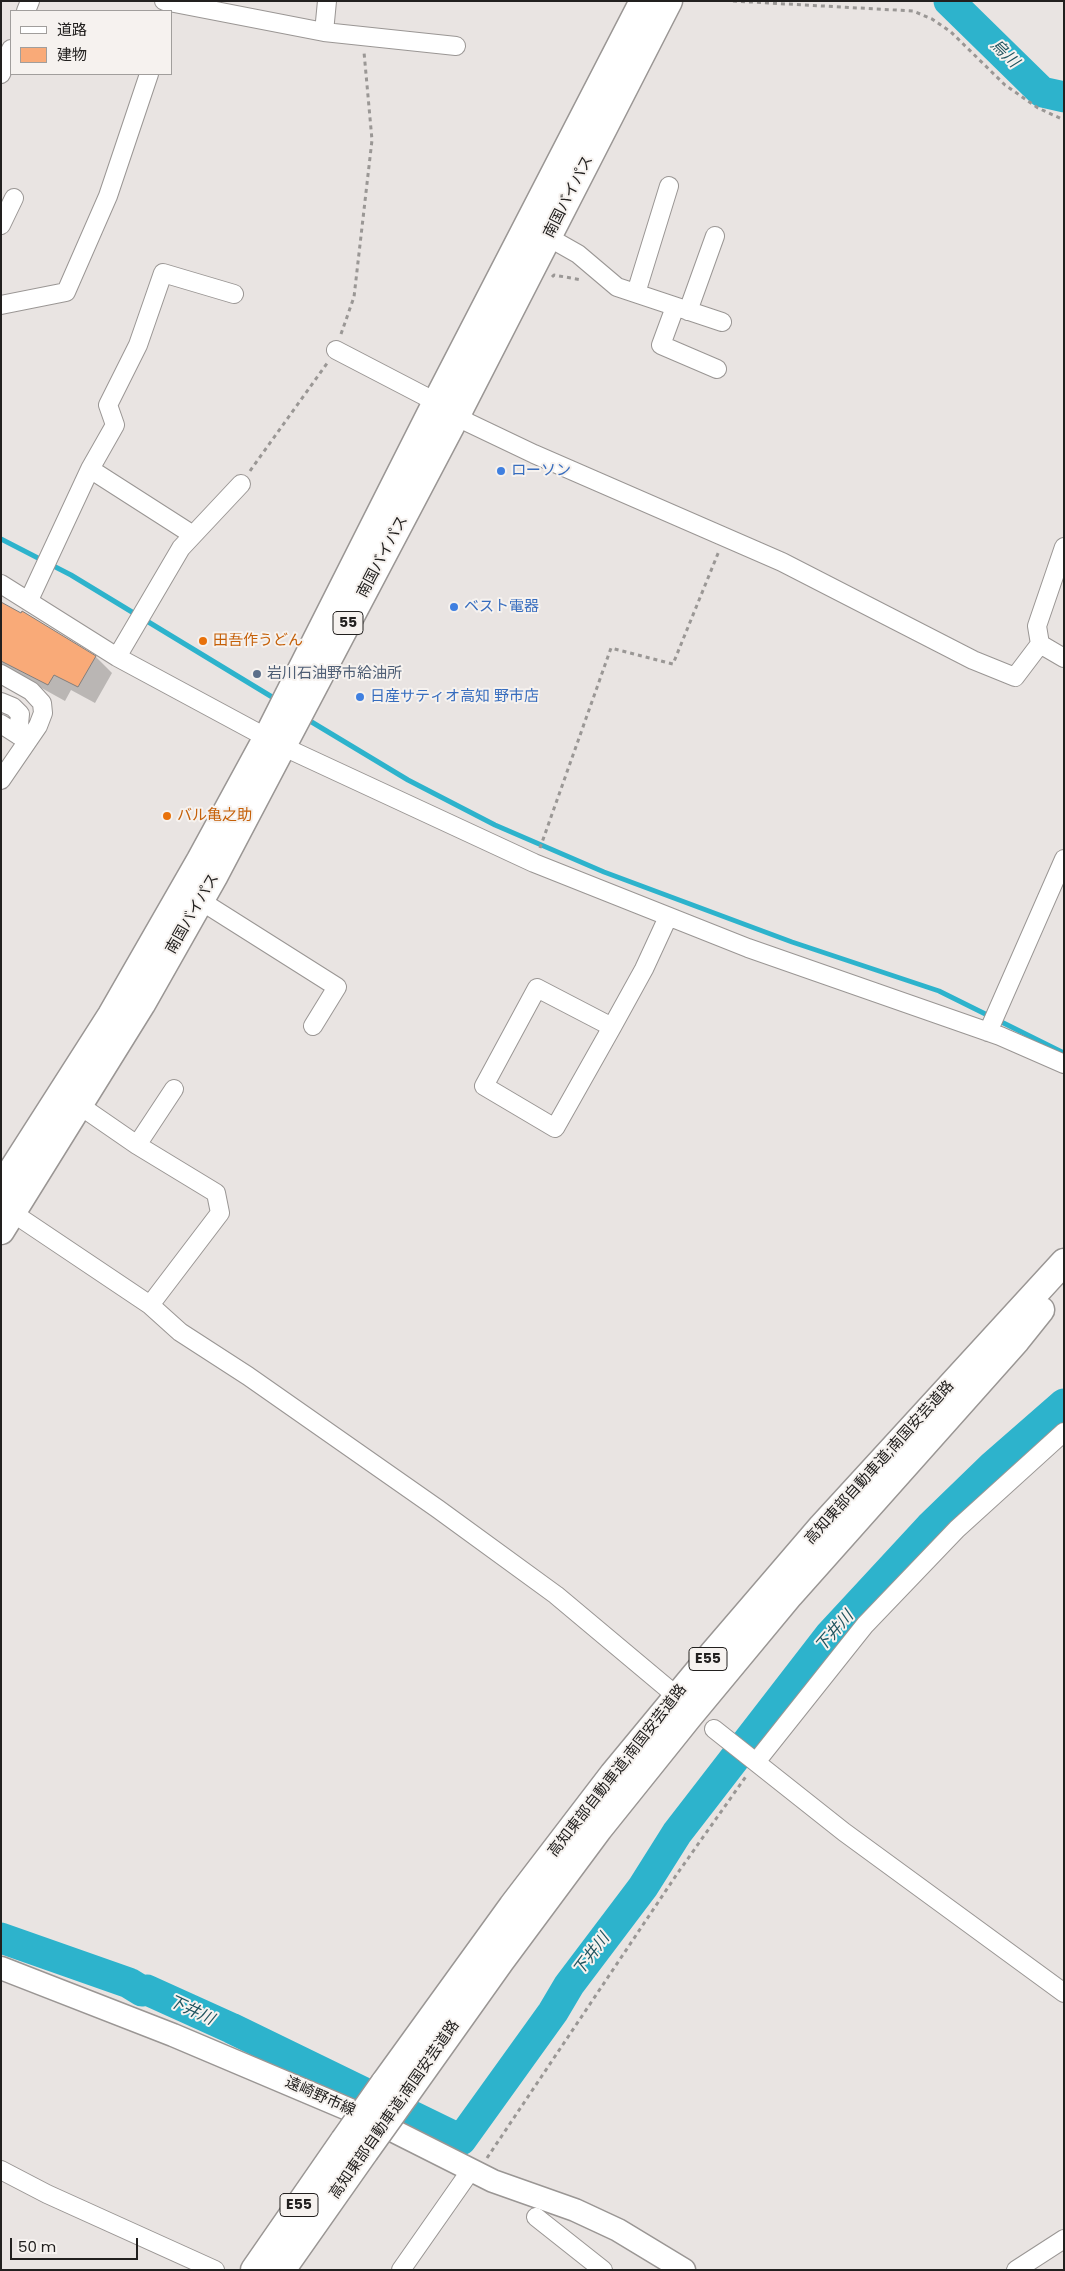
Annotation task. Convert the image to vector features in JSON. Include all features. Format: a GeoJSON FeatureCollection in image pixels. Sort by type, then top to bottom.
{"type":"FeatureCollection","features":[{"type":"Feature","properties":{"kind":"highway","name":"南国バイパス"},"geometry":{"type":"LineString","coordinates":[[5,1216],[79,1105],[142,1004],[200,901],[276,742],[446,408],[643,1]]}},
{"type":"Feature","properties":{"kind":"highway","name":"南国バイパス"},"geometry":{"type":"LineString","coordinates":[[446,408],[548,237],[669,1]]}},
{"type":"Feature","properties":{"kind":"highway","name":"南国バイパス"},"geometry":{"type":"LineString","coordinates":[[1,1187],[111,1015],[200,860],[276,742]]}},
{"type":"Feature","properties":{"kind":"highway","name":"高知東部自動車道;南国安芸道路"},"geometry":{"type":"LineString","coordinates":[[395,2090],[530,1883],[613,1774],[706,1660],[822,1526],[1064,1262]]}},
{"type":"Feature","properties":{"kind":"highway","name":"高知東部自動車道;南国安芸道路"},"geometry":{"type":"LineString","coordinates":[[254,2270],[354,2146],[395,2090],[501,1960],[599,1829],[688,1718],[790,1595],[1017,1340],[1064,1282]]}},
{"type":"Feature","properties":{"kind":"highway","name":"高知東部自動車道;南国安芸道路"},"geometry":{"type":"LineString","coordinates":[[282,2270],[354,2146]]}},
{"type":"Feature","properties":{"kind":"main road","name":"遠崎野市線"},"geometry":{"type":"LineString","coordinates":[[1,1968],[278,2078],[362,2115],[493,2181],[575,2210],[618,2230],[684,2270]]}},
{"type":"Feature","properties":{"kind":"street"},"geometry":{"type":"LineString","coordinates":[[324,32],[327,1]]}},
{"type":"Feature","properties":{"kind":"street"},"geometry":{"type":"LineString","coordinates":[[169,5],[324,32],[456,46]]}},
{"type":"Feature","properties":{"kind":"street"},"geometry":{"type":"LineString","coordinates":[[1,74],[10,52]]}},
{"type":"Feature","properties":{"kind":"street"},"geometry":{"type":"LineString","coordinates":[[1,305],[66,292],[108,196],[149,75]]}},
{"type":"Feature","properties":{"kind":"street"},"geometry":{"type":"LineString","coordinates":[[636,293],[670,186]]}},
{"type":"Feature","properties":{"kind":"street"},"geometry":{"type":"LineString","coordinates":[[1,225],[14,198]]}},
{"type":"Feature","properties":{"kind":"street"},"geometry":{"type":"LineString","coordinates":[[715,236],[682,309],[661,345],[717,369]]}},
{"type":"Feature","properties":{"kind":"street"},"geometry":{"type":"LineString","coordinates":[[548,237],[578,254],[617,287],[722,322]]}},
{"type":"Feature","properties":{"kind":"street"},"geometry":{"type":"LineString","coordinates":[[29,600],[90,469],[115,425],[108,405],[138,345],[163,273],[234,294]]}},
{"type":"Feature","properties":{"kind":"street"},"geometry":{"type":"LineString","coordinates":[[336,350],[534,454],[782,562],[973,660],[1015,677],[1040,644],[1037,626],[1064,547]]}},
{"type":"Feature","properties":{"kind":"street"},"geometry":{"type":"LineString","coordinates":[[90,469],[193,535]]}},
{"type":"Feature","properties":{"kind":"street"},"geometry":{"type":"LineString","coordinates":[[116,656],[181,548],[241,484]]}},
{"type":"Feature","properties":{"kind":"street"},"geometry":{"type":"LineString","coordinates":[[1,584],[116,656],[276,742],[534,863],[748,948],[988,1032],[1064,1064]]}},
{"type":"Feature","properties":{"kind":"street"},"geometry":{"type":"LineString","coordinates":[[1040,644],[1064,658]]}},
{"type":"Feature","properties":{"kind":"street"},"geometry":{"type":"LineString","coordinates":[[1,674],[31,691],[42,703],[42,713],[38,726],[23,738],[2,778]]}},
{"type":"Feature","properties":{"kind":"street"},"geometry":{"type":"LineString","coordinates":[[1,702],[13,707],[20,714],[23,738]]}},
{"type":"Feature","properties":{"kind":"street"},"geometry":{"type":"LineString","coordinates":[[1,724],[23,738]]}},
{"type":"Feature","properties":{"kind":"street"},"geometry":{"type":"LineString","coordinates":[[988,1032],[1064,859]]}},
{"type":"Feature","properties":{"kind":"street"},"geometry":{"type":"LineString","coordinates":[[200,901],[337,987],[313,1026]]}},
{"type":"Feature","properties":{"kind":"street"},"geometry":{"type":"LineString","coordinates":[[612,1027],[537,988],[484,1086],[555,1128],[612,1027],[644,969],[668,917]]}},
{"type":"Feature","properties":{"kind":"street"},"geometry":{"type":"LineString","coordinates":[[137,1145],[174,1089]]}},
{"type":"Feature","properties":{"kind":"street"},"geometry":{"type":"LineString","coordinates":[[79,1105],[137,1145],[216,1193],[220,1213],[150,1305]]}},
{"type":"Feature","properties":{"kind":"street"},"geometry":{"type":"LineString","coordinates":[[5,1216],[150,1305],[180,1332],[248,1376],[438,1509],[556,1595],[667,1688]]}},
{"type":"Feature","properties":{"kind":"street"},"geometry":{"type":"LineString","coordinates":[[756,1762],[865,1624],[957,1528],[1064,1432]]}},
{"type":"Feature","properties":{"kind":"street"},"geometry":{"type":"LineString","coordinates":[[714,1729],[844,1832],[1064,1993]]}},
{"type":"Feature","properties":{"kind":"street"},"geometry":{"type":"LineString","coordinates":[[1,2170],[47,2194],[215,2270]]}},
{"type":"Feature","properties":{"kind":"street"},"geometry":{"type":"LineString","coordinates":[[401,2270],[474,2171]]}},
{"type":"Feature","properties":{"kind":"street"},"geometry":{"type":"LineString","coordinates":[[536,2217],[603,2270]]}},
{"type":"Feature","properties":{"kind":"street"},"geometry":{"type":"LineString","coordinates":[[1016,2270],[1064,2239]]}},
{"type":"Feature","properties":{"kind":"path"},"geometry":{"type":"LineString","coordinates":[[733,1],[914,11],[932,19],[951,32],[1005,85],[1038,108],[1064,120]]}},
{"type":"Feature","properties":{"kind":"path"},"geometry":{"type":"LineString","coordinates":[[241,484],[336,350],[354,297],[372,140],[363,36]]}},
{"type":"Feature","properties":{"kind":"path"},"geometry":{"type":"LineString","coordinates":[[549,283],[554,275],[617,287]]}},
{"type":"Feature","properties":{"kind":"path"},"geometry":{"type":"LineString","coordinates":[[534,863],[612,648],[673,664],[725,537]]}},
{"type":"Feature","properties":{"kind":"path"},"geometry":{"type":"LineString","coordinates":[[474,2171],[756,1762]]}},
{"type":"Feature","properties":{"kind":"building"},"geometry":{"type":"Polygon","coordinates":[[[1,602],[21,613],[22,611],[96,656],[78,687],[54,675],[48,685],[1,661],[1,602]]]}},
{"type":"Feature","properties":{"kind":"waterway","name":"烏川"},"geometry":{"type":"LineString","coordinates":[[949,1],[1042,92],[1064,97]]}},
{"type":"Feature","properties":{"kind":"waterway"},"geometry":{"type":"LineString","coordinates":[[1,539],[71,575],[277,700]]}},
{"type":"Feature","properties":{"kind":"waterway"},"geometry":{"type":"LineString","coordinates":[[305,718],[408,780],[495,825],[604,872],[792,942],[939,991],[1064,1053]]}},
{"type":"Feature","properties":{"kind":"waterway","name":"下井川"},"geometry":{"type":"LineString","coordinates":[[1,1938],[129,1983],[142,1991],[147,1990],[231,2028],[461,2140],[553,2012],[569,1985],[643,1887],[677,1833],[830,1635],[930,1527],[993,1466],[1064,1404]]}},
{"type":"Feature","properties":{"kind":"place","name":"ローソン"},"geometry":{"type":"Point","coordinates":[501,471]}},
{"type":"Feature","properties":{"kind":"place","name":"ベスト電器"},"geometry":{"type":"Point","coordinates":[454,607]}},
{"type":"Feature","properties":{"kind":"place","name":"田吾作うどん"},"geometry":{"type":"Point","coordinates":[203,641]}},
{"type":"Feature","properties":{"kind":"place","name":"岩川石油野市給油所"},"geometry":{"type":"Point","coordinates":[257,674]}},
{"type":"Feature","properties":{"kind":"place","name":"日産サティオ高知 野市店"},"geometry":{"type":"Point","coordinates":[360,697]}},
{"type":"Feature","properties":{"kind":"place","name":"バル亀之助"},"geometry":{"type":"Point","coordinates":[167,816]}}]}
